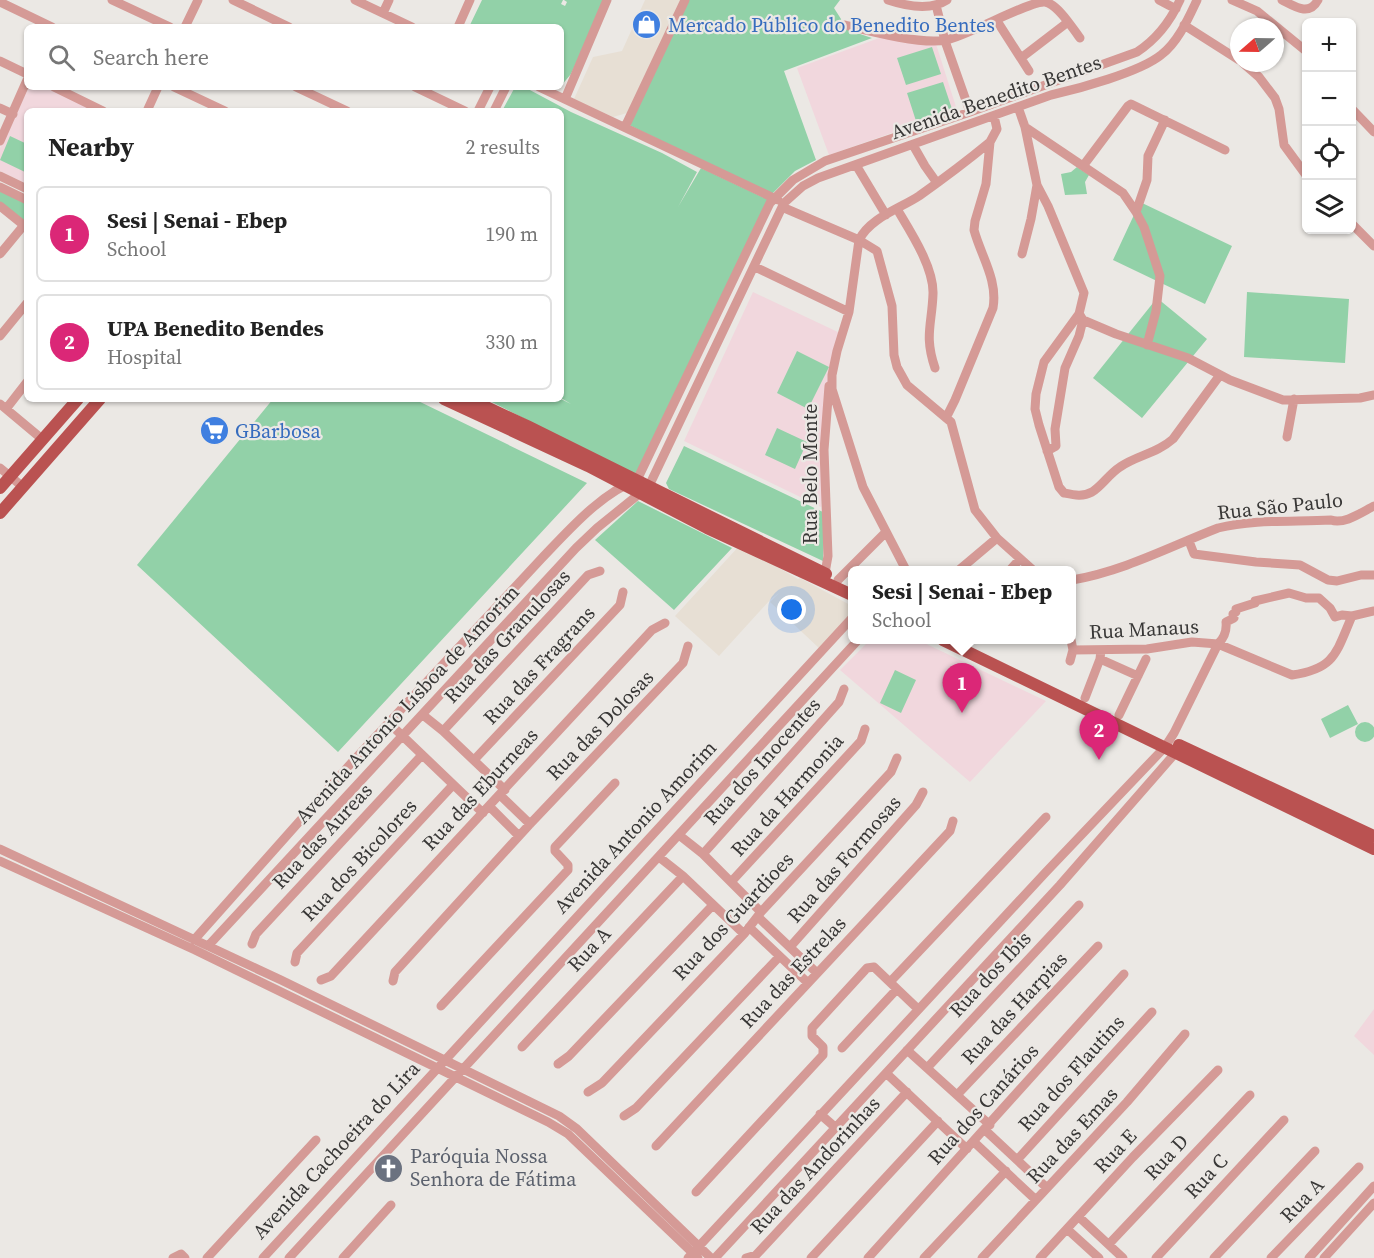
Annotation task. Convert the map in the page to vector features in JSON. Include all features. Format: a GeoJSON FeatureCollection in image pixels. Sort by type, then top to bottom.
{"type":"FeatureCollection","features":[{"type":"Feature","properties":{"kind":"main road"},"geometry":{"type":"LineString","coordinates":[[0,488],[5,472],[42,439],[75,402]]}},
{"type":"Feature","properties":{"kind":"main road"},"geometry":{"type":"LineString","coordinates":[[0,513],[97,402]]}},
{"type":"Feature","properties":{"kind":"main road"},"geometry":{"type":"LineString","coordinates":[[450,402],[588,466],[623,485],[642,487],[707,528],[848,593]]}},
{"type":"Feature","properties":{"kind":"main road"},"geometry":{"type":"LineString","coordinates":[[475,402],[642,487],[848,585]]}},
{"type":"Feature","properties":{"kind":"main road"},"geometry":{"type":"LineString","coordinates":[[954,644],[1374,836]]}},
{"type":"Feature","properties":{"kind":"main road"},"geometry":{"type":"LineString","coordinates":[[972,644],[1119,715],[1173,746],[1374,849]]}},
{"type":"Feature","properties":{"kind":"street"},"geometry":{"type":"LineString","coordinates":[[112,0],[164,24]]}},
{"type":"Feature","properties":{"kind":"street"},"geometry":{"type":"LineString","coordinates":[[186,24],[198,0]]}},
{"type":"Feature","properties":{"kind":"street"},"geometry":{"type":"LineString","coordinates":[[233,0],[283,24]]}},
{"type":"Feature","properties":{"kind":"street"},"geometry":{"type":"LineString","coordinates":[[355,0],[406,24]]}},
{"type":"Feature","properties":{"kind":"street"},"geometry":{"type":"LineString","coordinates":[[383,13],[389,0]]}},
{"type":"Feature","properties":{"kind":"street"},"geometry":{"type":"LineString","coordinates":[[459,24],[471,0]]}},
{"type":"Feature","properties":{"kind":"street"},"geometry":{"type":"LineString","coordinates":[[565,99],[607,0]]}},
{"type":"Feature","properties":{"kind":"street"},"geometry":{"type":"LineString","coordinates":[[625,127],[685,0]]}},
{"type":"Feature","properties":{"kind":"street"},"geometry":{"type":"LineString","coordinates":[[888,0],[917,6],[936,5],[947,0]]}},
{"type":"Feature","properties":{"kind":"street"},"geometry":{"type":"LineString","coordinates":[[1159,0],[1178,4]]}},
{"type":"Feature","properties":{"kind":"street","name":"Avenida Benedito Bentes"},"geometry":{"type":"LineString","coordinates":[[642,487],[783,205],[803,186],[818,178],[1018,106],[1076,89],[1144,64],[1161,55],[1175,41],[1197,0]]}},
{"type":"Feature","properties":{"kind":"street"},"geometry":{"type":"LineString","coordinates":[[1232,0],[1257,11],[1302,48]]}},
{"type":"Feature","properties":{"kind":"street"},"geometry":{"type":"LineString","coordinates":[[1282,0],[1304,10],[1311,9],[1318,0]]}},
{"type":"Feature","properties":{"kind":"street"},"geometry":{"type":"LineString","coordinates":[[0,2],[46,24]]}},
{"type":"Feature","properties":{"kind":"street"},"geometry":{"type":"LineString","coordinates":[[845,25],[877,33],[945,41],[1031,5],[1044,2],[1052,5],[1080,38]]}},
{"type":"Feature","properties":{"kind":"street","name":"Avenida Benedito Bentes"},"geometry":{"type":"LineString","coordinates":[[642,487],[765,214],[774,198],[793,180],[815,165],[1137,52],[1157,37],[1178,4]]}},
{"type":"Feature","properties":{"kind":"street"},"geometry":{"type":"LineString","coordinates":[[936,5],[945,41],[970,112]]}},
{"type":"Feature","properties":{"kind":"street"},"geometry":{"type":"LineString","coordinates":[[997,21],[1029,71]]}},
{"type":"Feature","properties":{"kind":"street"},"geometry":{"type":"LineString","coordinates":[[1021,58],[1068,22]]}},
{"type":"Feature","properties":{"kind":"street"},"geometry":{"type":"LineString","coordinates":[[1184,26],[1230,54]]}},
{"type":"Feature","properties":{"kind":"street"},"geometry":{"type":"LineString","coordinates":[[0,61],[24,73]]}},
{"type":"Feature","properties":{"kind":"street"},"geometry":{"type":"LineString","coordinates":[[1253,72],[1275,98],[1279,109],[1284,145],[1302,170]]}},
{"type":"Feature","properties":{"kind":"street"},"geometry":{"type":"LineString","coordinates":[[1047,84],[1051,95]]}},
{"type":"Feature","properties":{"kind":"street"},"geometry":{"type":"LineString","coordinates":[[0,141],[3,125],[13,114],[24,87]]}},
{"type":"Feature","properties":{"kind":"street"},"geometry":{"type":"LineString","coordinates":[[60,90],[97,108]]}},
{"type":"Feature","properties":{"kind":"street"},"geometry":{"type":"LineString","coordinates":[[148,108],[157,90]]}},
{"type":"Feature","properties":{"kind":"street"},"geometry":{"type":"LineString","coordinates":[[180,90],[219,108]]}},
{"type":"Feature","properties":{"kind":"street"},"geometry":{"type":"LineString","coordinates":[[302,90],[341,108]]}},
{"type":"Feature","properties":{"kind":"street"},"geometry":{"type":"LineString","coordinates":[[421,90],[459,108]]}},
{"type":"Feature","properties":{"kind":"street"},"geometry":{"type":"LineString","coordinates":[[480,108],[488,90]]}},
{"type":"Feature","properties":{"kind":"street"},"geometry":{"type":"LineString","coordinates":[[496,108],[505,90]]}},
{"type":"Feature","properties":{"kind":"street"},"geometry":{"type":"LineString","coordinates":[[546,90],[774,198],[783,205],[859,240],[877,251],[892,306],[894,355],[900,373],[907,385],[951,422],[955,430],[972,504],[997,538],[1027,566]]}},
{"type":"Feature","properties":{"kind":"street"},"geometry":{"type":"LineString","coordinates":[[1083,166],[1133,104],[1225,150]]}},
{"type":"Feature","properties":{"kind":"street"},"geometry":{"type":"LineString","coordinates":[[1018,106],[1025,127],[1037,185],[1082,286],[1079,336],[1065,368],[1055,429],[1056,446],[1047,451]]}},
{"type":"Feature","properties":{"kind":"street"},"geometry":{"type":"LineString","coordinates":[[0,108],[13,114]]}},
{"type":"Feature","properties":{"kind":"street"},"geometry":{"type":"LineString","coordinates":[[1356,113],[1374,132]]}},
{"type":"Feature","properties":{"kind":"street"},"geometry":{"type":"LineString","coordinates":[[946,418],[956,400],[994,300],[991,276],[974,230],[986,184],[990,142],[997,129],[994,116]]}},
{"type":"Feature","properties":{"kind":"street"},"geometry":{"type":"LineString","coordinates":[[1136,212],[1147,180],[1148,156],[1165,120]]}},
{"type":"Feature","properties":{"kind":"street"},"geometry":{"type":"LineString","coordinates":[[1025,127],[1123,193],[1136,212],[1144,227],[1160,276],[1156,310],[1147,345]]}},
{"type":"Feature","properties":{"kind":"street"},"geometry":{"type":"LineString","coordinates":[[859,240],[862,234],[886,214],[936,183],[990,142]]}},
{"type":"Feature","properties":{"kind":"street"},"geometry":{"type":"LineString","coordinates":[[914,145],[936,183]]}},
{"type":"Feature","properties":{"kind":"street"},"geometry":{"type":"LineString","coordinates":[[856,165],[886,214]]}},
{"type":"Feature","properties":{"kind":"street"},"geometry":{"type":"LineString","coordinates":[[0,176],[24,188]]}},
{"type":"Feature","properties":{"kind":"street"},"geometry":{"type":"LineString","coordinates":[[1022,254],[1037,185]]}},
{"type":"Feature","properties":{"kind":"street"},"geometry":{"type":"LineString","coordinates":[[0,187],[24,199]]}},
{"type":"Feature","properties":{"kind":"street"},"geometry":{"type":"LineString","coordinates":[[0,206],[24,225]]}},
{"type":"Feature","properties":{"kind":"street"},"geometry":{"type":"LineString","coordinates":[[897,209],[912,234],[930,273],[934,292],[928,332],[935,368]]}},
{"type":"Feature","properties":{"kind":"street"},"geometry":{"type":"LineString","coordinates":[[0,254],[24,227]]}},
{"type":"Feature","properties":{"kind":"street"},"geometry":{"type":"LineString","coordinates":[[1356,228],[1374,246]]}},
{"type":"Feature","properties":{"kind":"street","name":"Rua Belo Monte"},"geometry":{"type":"LineString","coordinates":[[825,573],[828,540],[824,450],[828,395],[837,351],[849,312],[859,240]]}},
{"type":"Feature","properties":{"kind":"street"},"geometry":{"type":"LineString","coordinates":[[754,267],[849,312]]}},
{"type":"Feature","properties":{"kind":"street"},"geometry":{"type":"LineString","coordinates":[[0,336],[24,307]]}},
{"type":"Feature","properties":{"kind":"street"},"geometry":{"type":"LineString","coordinates":[[1081,317],[1147,345],[1188,358],[1220,375],[1283,400],[1360,398],[1374,395]]}},
{"type":"Feature","properties":{"kind":"street"},"geometry":{"type":"LineString","coordinates":[[1081,317],[1044,362],[1039,377],[1035,409],[1059,487],[1064,493],[1083,495],[1092,492],[1121,466],[1166,445],[1173,439],[1220,375]]}},
{"type":"Feature","properties":{"kind":"street"},"geometry":{"type":"LineString","coordinates":[[832,375],[832,389],[863,487],[904,566]]}},
{"type":"Feature","properties":{"kind":"street"},"geometry":{"type":"LineString","coordinates":[[24,385],[3,407],[42,439]]}},
{"type":"Feature","properties":{"kind":"street"},"geometry":{"type":"LineString","coordinates":[[1287,437],[1294,399]]}},
{"type":"Feature","properties":{"kind":"street"},"geometry":{"type":"LineString","coordinates":[[5,472],[23,487]]}},
{"type":"Feature","properties":{"kind":"street","name":"Avenida Antonio Lisboa de Amorim"},"geometry":{"type":"LineString","coordinates":[[194,940],[389,723],[542,558],[572,528],[623,485]]}},
{"type":"Feature","properties":{"kind":"street","name":"Avenida Antonio Lisboa de Amorim"},"geometry":{"type":"LineString","coordinates":[[208,946],[556,571],[597,528],[642,487]]}},
{"type":"Feature","properties":{"kind":"street","name":"Rua São Paulo"},"geometry":{"type":"LineString","coordinates":[[1076,579],[1107,572],[1233,524],[1331,520],[1335,522],[1345,520],[1374,506]]}},
{"type":"Feature","properties":{"kind":"street"},"geometry":{"type":"LineString","coordinates":[[852,566],[885,533]]}},
{"type":"Feature","properties":{"kind":"street"},"geometry":{"type":"LineString","coordinates":[[964,566],[997,538]]}},
{"type":"Feature","properties":{"kind":"street"},"geometry":{"type":"LineString","coordinates":[[1189,541],[1194,554],[1300,565],[1328,580],[1337,581],[1361,575],[1374,575]]}},
{"type":"Feature","properties":{"kind":"street"},"geometry":{"type":"LineString","coordinates":[[542,558],[556,571]]}},
{"type":"Feature","properties":{"kind":"street"},"geometry":{"type":"LineString","coordinates":[[1014,566],[1019,560]]}},
{"type":"Feature","properties":{"kind":"street"},"geometry":{"type":"LineString","coordinates":[[838,580],[848,570]]}},
{"type":"Feature","properties":{"kind":"street","name":"Rua das Granulosas"},"geometry":{"type":"LineString","coordinates":[[443,731],[588,575],[600,571]]}},
{"type":"Feature","properties":{"kind":"street","name":"Rua das Fragrans"},"geometry":{"type":"LineString","coordinates":[[474,760],[620,605],[623,592]]}},
{"type":"Feature","properties":{"kind":"street"},"geometry":{"type":"LineString","coordinates":[[0,861],[195,950],[548,1122],[568,1134],[694,1254],[713,1258],[1060,885],[1173,746],[1218,644],[1223,640],[1227,628],[1226,622],[1234,618],[1233,614],[1236,609],[1255,603],[1255,601],[1289,593],[1306,598],[1319,598],[1330,608],[1335,617],[1374,611]]}},
{"type":"Feature","properties":{"kind":"street"},"geometry":{"type":"LineString","coordinates":[[1218,644],[1287,675],[1303,674],[1318,669],[1334,658],[1352,616]]}},
{"type":"Feature","properties":{"kind":"street","name":"Avenida Antonio Amorim"},"geometry":{"type":"LineString","coordinates":[[438,1068],[594,898],[660,820],[705,778],[848,622]]}},
{"type":"Feature","properties":{"kind":"street","name":"Rua das Eburneas"},"geometry":{"type":"LineString","coordinates":[[321,980],[331,976],[652,630],[665,623]]}},
{"type":"Feature","properties":{"kind":"street","name":"Rua Manaus"},"geometry":{"type":"LineString","coordinates":[[1073,650],[1100,655],[1191,642],[1218,644]]}},
{"type":"Feature","properties":{"kind":"street","name":"Avenida Antonio Amorim"},"geometry":{"type":"LineString","coordinates":[[455,1076],[853,644]]}},
{"type":"Feature","properties":{"kind":"street"},"geometry":{"type":"LineString","coordinates":[[1070,662],[1072,644]]}},
{"type":"Feature","properties":{"kind":"street","name":"Rua das Dolosas"},"geometry":{"type":"LineString","coordinates":[[393,981],[395,972],[519,836],[683,663],[688,646]]}},
{"type":"Feature","properties":{"kind":"street"},"geometry":{"type":"LineString","coordinates":[[1085,698],[1100,655],[1138,676]]}},
{"type":"Feature","properties":{"kind":"street"},"geometry":{"type":"LineString","coordinates":[[817,657],[830,670]]}},
{"type":"Feature","properties":{"kind":"street"},"geometry":{"type":"LineString","coordinates":[[1119,715],[1146,659]]}},
{"type":"Feature","properties":{"kind":"street","name":"Rua dos Inocentes"},"geometry":{"type":"LineString","coordinates":[[703,854],[839,702],[844,689]]}},
{"type":"Feature","properties":{"kind":"street","name":"Rua das Granulosas"},"geometry":{"type":"LineString","coordinates":[[423,715],[474,760],[502,792]]}},
{"type":"Feature","properties":{"kind":"street"},"geometry":{"type":"LineString","coordinates":[[389,723],[453,785],[519,836]]}},
{"type":"Feature","properties":{"kind":"street","name":"Rua da Harmonia"},"geometry":{"type":"LineString","coordinates":[[731,882],[861,741],[865,729]]}},
{"type":"Feature","properties":{"kind":"street"},"geometry":{"type":"LineString","coordinates":[[694,1254],[820,1114],[1046,872],[1173,746]]}},
{"type":"Feature","properties":{"kind":"street","name":"Rua das Aureas"},"geometry":{"type":"LineString","coordinates":[[252,944],[256,934],[422,755]]}},
{"type":"Feature","properties":{"kind":"street","name":"Rua dos Guardioes"},"geometry":{"type":"LineString","coordinates":[[588,1092],[602,1083],[746,931],[891,772],[897,758]]}},
{"type":"Feature","properties":{"kind":"street"},"geometry":{"type":"LineString","coordinates":[[705,778],[719,790]]}},
{"type":"Feature","properties":{"kind":"street"},"geometry":{"type":"LineString","coordinates":[[441,1006],[569,868],[555,847],[615,783]]}},
{"type":"Feature","properties":{"kind":"street","name":"Rua dos Bicolores"},"geometry":{"type":"LineString","coordinates":[[295,962],[297,953],[453,785]]}},
{"type":"Feature","properties":{"kind":"street"},"geometry":{"type":"LineString","coordinates":[[502,792],[530,824]]}},
{"type":"Feature","properties":{"kind":"street","name":"Rua das Formosas"},"geometry":{"type":"LineString","coordinates":[[790,947],[916,805],[923,792]]}},
{"type":"Feature","properties":{"kind":"street"},"geometry":{"type":"LineString","coordinates":[[842,1048],[893,986],[1046,818]]}},
{"type":"Feature","properties":{"kind":"street","name":"Rua das Estrelas"},"geometry":{"type":"LineString","coordinates":[[656,1146],[950,831],[953,821]]}},
{"type":"Feature","properties":{"kind":"street","name":"Avenida Antonio Amorim"},"geometry":{"type":"LineString","coordinates":[[678,835],[703,854],[817,973]]}},
{"type":"Feature","properties":{"kind":"street"},"geometry":{"type":"LineString","coordinates":[[0,849],[208,946],[559,1116],[577,1129],[694,1254]]}},
{"type":"Feature","properties":{"kind":"street","name":"Avenida Antonio Amorim"},"geometry":{"type":"LineString","coordinates":[[658,857],[808,983]]}},
{"type":"Feature","properties":{"kind":"street"},"geometry":{"type":"LineString","coordinates":[[1046,872],[1060,885]]}},
{"type":"Feature","properties":{"kind":"street","name":"Rua A"},"geometry":{"type":"LineString","coordinates":[[522,1047],[683,876]]}},
{"type":"Feature","properties":{"kind":"street"},"geometry":{"type":"LineString","coordinates":[[594,898],[607,911]]}},
{"type":"Feature","properties":{"kind":"street"},"geometry":{"type":"LineString","coordinates":[[558,1064],[570,1056],[713,905]]}},
{"type":"Feature","properties":{"kind":"street","name":"Rua dos Ibis"},"geometry":{"type":"LineString","coordinates":[[927,1068],[1079,905]]}},
{"type":"Feature","properties":{"kind":"street","name":"Rua das Harpias"},"geometry":{"type":"LineString","coordinates":[[957,1095],[1098,946]]}},
{"type":"Feature","properties":{"kind":"street"},"geometry":{"type":"LineString","coordinates":[[624,1116],[636,1108],[779,957]]}},
{"type":"Feature","properties":{"kind":"street"},"geometry":{"type":"LineString","coordinates":[[696,1192],[824,1055],[823,1047],[812,1036],[812,1028],[869,967],[874,967],[918,1009]]}},
{"type":"Feature","properties":{"kind":"street","name":"Rua dos Canários"},"geometry":{"type":"LineString","coordinates":[[868,1258],[1124,974]]}},
{"type":"Feature","properties":{"kind":"street"},"geometry":{"type":"LineString","coordinates":[[933,994],[948,1008]]}},
{"type":"Feature","properties":{"kind":"street","name":"Rua dos Flautins"},"geometry":{"type":"LineString","coordinates":[[1017,1160],[1152,1012]]}},
{"type":"Feature","properties":{"kind":"street","name":"Rua das Emas"},"geometry":{"type":"LineString","coordinates":[[982,1258],[1127,1102],[1185,1034]]}},
{"type":"Feature","properties":{"kind":"street"},"geometry":{"type":"LineString","coordinates":[[907,1050],[957,1095],[1017,1160],[1047,1188]]}},
{"type":"Feature","properties":{"kind":"street","name":"Avenida Cachoeira do Lira"},"geometry":{"type":"LineString","coordinates":[[263,1258],[438,1068]]}},
{"type":"Feature","properties":{"kind":"street","name":"Rua E"},"geometry":{"type":"LineString","coordinates":[[1040,1258],[1218,1070]]}},
{"type":"Feature","properties":{"kind":"street"},"geometry":{"type":"LineString","coordinates":[[886,1073],[938,1121],[1006,1172],[1036,1200]]}},
{"type":"Feature","properties":{"kind":"street","name":"Avenida Cachoeira do Lira"},"geometry":{"type":"LineString","coordinates":[[289,1258],[455,1076]]}},
{"type":"Feature","properties":{"kind":"street","name":"Rua das Andorinhas"},"geometry":{"type":"LineString","coordinates":[[746,1258],[756,1255],[907,1092]]}},
{"type":"Feature","properties":{"kind":"street","name":"Rua D"},"geometry":{"type":"LineString","coordinates":[[1109,1244],[1250,1095]]}},
{"type":"Feature","properties":{"kind":"street"},"geometry":{"type":"LineString","coordinates":[[820,1114],[836,1128]]}},
{"type":"Feature","properties":{"kind":"street","name":"Rua C"},"geometry":{"type":"LineString","coordinates":[[1156,1258],[1284,1120]]}},
{"type":"Feature","properties":{"kind":"street"},"geometry":{"type":"LineString","coordinates":[[811,1258],[938,1121]]}},
{"type":"Feature","properties":{"kind":"street","name":"Avenida Cachoeira do Lira"},"geometry":{"type":"LineString","coordinates":[[207,1258],[316,1140]]}},
{"type":"Feature","properties":{"kind":"street"},"geometry":{"type":"LineString","coordinates":[[1214,1258],[1315,1151]]}},
{"type":"Feature","properties":{"kind":"street"},"geometry":{"type":"LineString","coordinates":[[350,1163],[365,1176]]}},
{"type":"Feature","properties":{"kind":"street","name":"Rua A"},"geometry":{"type":"LineString","coordinates":[[1271,1258],[1359,1167]]}},
{"type":"Feature","properties":{"kind":"street"},"geometry":{"type":"LineString","coordinates":[[924,1258],[1006,1172]]}},
{"type":"Feature","properties":{"kind":"street"},"geometry":{"type":"LineString","coordinates":[[1309,1258],[1374,1186]]}},
{"type":"Feature","properties":{"kind":"street"},"geometry":{"type":"LineString","coordinates":[[1324,1258],[1374,1203]]}},
{"type":"Feature","properties":{"kind":"street"},"geometry":{"type":"LineString","coordinates":[[343,1258],[391,1205]]}},
{"type":"Feature","properties":{"kind":"street"},"geometry":{"type":"LineString","coordinates":[[1079,1217],[1123,1258]]}},
{"type":"Feature","properties":{"kind":"street"},"geometry":{"type":"LineString","coordinates":[[1067,1229],[1099,1258]]}},
{"type":"Feature","properties":{"kind":"street"},"geometry":{"type":"LineString","coordinates":[[173,1258],[181,1254],[185,1258]]}},
{"type":"Feature","properties":{"kind":"shaded area"},"geometry":{"type":"Polygon","coordinates":[[[645,0],[681,0],[627,113],[613,117],[574,99],[593,57],[622,51],[645,0]]]}},
{"type":"Feature","properties":{"kind":"shaded area"},"geometry":{"type":"Polygon","coordinates":[[[882,37],[936,44],[957,110],[829,155],[797,68],[882,37]]]}},
{"type":"Feature","properties":{"kind":"shaded area"},"geometry":{"type":"Polygon","coordinates":[[[28,90],[54,90],[92,108],[24,108],[24,183],[0,171],[0,148],[28,90]]]}},
{"type":"Feature","properties":{"kind":"shaded area"},"geometry":{"type":"Polygon","coordinates":[[[753,292],[840,333],[829,374],[821,507],[684,441],[753,292]]]}},
{"type":"Feature","properties":{"kind":"shaded area"},"geometry":{"type":"Polygon","coordinates":[[[740,545],[798,579],[848,604],[848,618],[820,649],[770,602],[779,593],[770,600],[719,656],[675,616],[740,545]]]}},
{"type":"Feature","properties":{"kind":"shaded area"},"geometry":{"type":"Polygon","coordinates":[[[866,644],[926,644],[1046,701],[970,782],[840,670],[866,644]]]}},
{"type":"Feature","properties":{"kind":"shaded area"},"geometry":{"type":"Polygon","coordinates":[[[1374,1009],[1374,1055],[1354,1036],[1374,1009]]]}},
{"type":"Feature","properties":{"kind":"green space"},"geometry":{"type":"Polygon","coordinates":[[[482,0],[563,0],[561,4],[565,6],[567,2],[564,0],[605,0],[571,74],[564,82],[564,24],[470,24],[482,0]]]}},
{"type":"Feature","properties":{"kind":"green space"},"geometry":{"type":"Polygon","coordinates":[[[689,0],[840,0],[834,8],[841,19],[842,28],[872,38],[784,71],[816,160],[795,171],[773,193],[768,193],[629,125],[689,0]]]}},
{"type":"Feature","properties":{"kind":"green space"},"geometry":{"type":"Polygon","coordinates":[[[932,47],[941,74],[906,85],[897,58],[932,47]]]}},
{"type":"Feature","properties":{"kind":"green space"},"geometry":{"type":"Polygon","coordinates":[[[943,82],[952,109],[916,121],[907,93],[943,82]]]}},
{"type":"Feature","properties":{"kind":"green space"},"geometry":{"type":"Polygon","coordinates":[[[513,90],[530,90],[564,108],[504,108],[513,90]]]}},
{"type":"Feature","properties":{"kind":"green space"},"geometry":{"type":"Polygon","coordinates":[[[564,108],[662,153],[697,172],[678,207],[701,168],[769,200],[638,477],[492,402],[564,400],[571,404],[564,400],[564,108]]]}},
{"type":"Feature","properties":{"kind":"green space"},"geometry":{"type":"Polygon","coordinates":[[[10,136],[24,143],[24,172],[0,160],[10,136]]]}},
{"type":"Feature","properties":{"kind":"green space"},"geometry":{"type":"Polygon","coordinates":[[[1077,167],[1089,175],[1085,182],[1087,194],[1065,195],[1061,174],[1071,172],[1077,167]]]}},
{"type":"Feature","properties":{"kind":"green space"},"geometry":{"type":"Polygon","coordinates":[[[0,191],[24,203],[24,221],[0,202],[0,191]]]}},
{"type":"Feature","properties":{"kind":"green space"},"geometry":{"type":"Polygon","coordinates":[[[1140,202],[1232,246],[1205,304],[1113,260],[1140,202]]]}},
{"type":"Feature","properties":{"kind":"green space"},"geometry":{"type":"Polygon","coordinates":[[[1247,292],[1349,299],[1345,363],[1244,357],[1247,292]]]}},
{"type":"Feature","properties":{"kind":"green space"},"geometry":{"type":"Polygon","coordinates":[[[1157,298],[1207,339],[1142,418],[1093,378],[1157,298]]]}},
{"type":"Feature","properties":{"kind":"green space"},"geometry":{"type":"Polygon","coordinates":[[[797,351],[829,367],[808,409],[777,393],[797,351]]]}},
{"type":"Feature","properties":{"kind":"green space"},"geometry":{"type":"Polygon","coordinates":[[[271,402],[420,402],[587,483],[338,752],[137,565],[271,402]]]}},
{"type":"Feature","properties":{"kind":"green space"},"geometry":{"type":"Polygon","coordinates":[[[777,428],[807,442],[795,469],[765,455],[777,428]]]}},
{"type":"Feature","properties":{"kind":"green space"},"geometry":{"type":"Polygon","coordinates":[[[684,446],[825,513],[823,561],[669,489],[666,483],[684,446]]]}},
{"type":"Feature","properties":{"kind":"green space"},"geometry":{"type":"Polygon","coordinates":[[[638,501],[732,548],[674,610],[595,540],[638,501]]]}},
{"type":"Feature","properties":{"kind":"green space"},"geometry":{"type":"Polygon","coordinates":[[[895,670],[916,680],[901,713],[880,703],[895,670]]]}},
{"type":"Feature","properties":{"kind":"green space"},"geometry":{"type":"Polygon","coordinates":[[[1348,705],[1358,724],[1330,738],[1321,719],[1348,705]]]}},
{"type":"Feature","properties":{"kind":"green space"},"geometry":{"type":"Polygon","coordinates":[[[1365,722],[1372,725],[1375,732],[1372,739],[1365,742],[1358,739],[1355,732],[1358,725],[1365,722]]]}},
{"type":"Feature","properties":{"kind":"place","name":"Mercado Público do Benedito Bentes"},"geometry":{"type":"Point","coordinates":[647,25]}},
{"type":"Feature","properties":{"kind":"place","name":"GBarbosa"},"geometry":{"type":"Point","coordinates":[214,431]}},
{"type":"Feature","properties":{"kind":"place","name":"Sesi | Senai - Ebep"},"geometry":{"type":"Point","coordinates":[962,713]}},
{"type":"Feature","properties":{"kind":"place","name":"UPA Benedito Bendes"},"geometry":{"type":"Point","coordinates":[1099,760]}},
{"type":"Feature","properties":{"kind":"place","name":"Paróquia Nossa Senhora de Fátima"},"geometry":{"type":"Point","coordinates":[389,1168]}}]}
